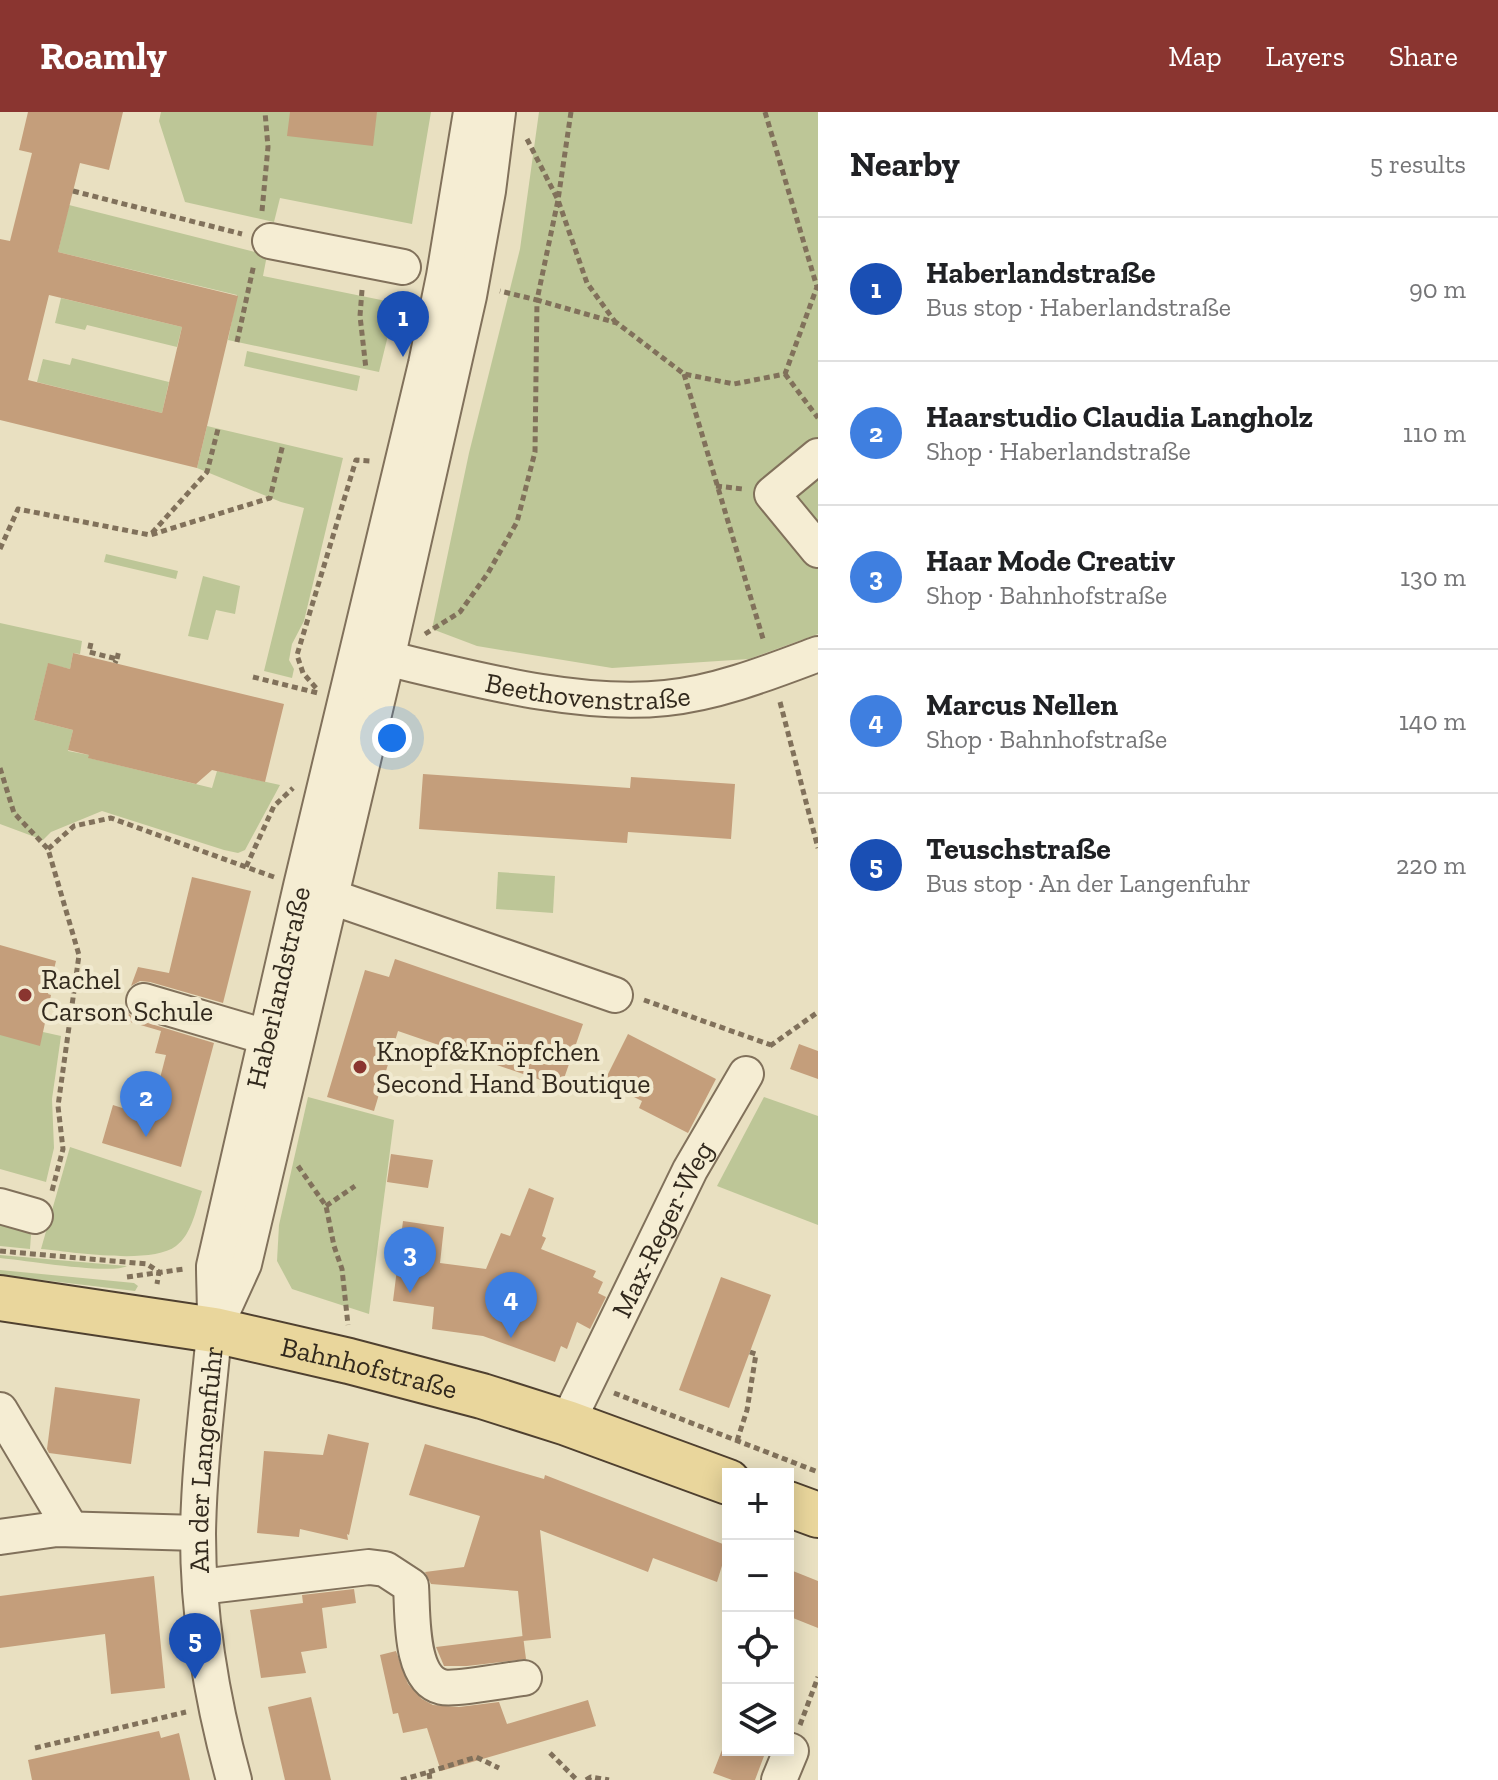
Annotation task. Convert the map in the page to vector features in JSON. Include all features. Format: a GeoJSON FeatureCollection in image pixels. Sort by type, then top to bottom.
{"type":"FeatureCollection","features":[{"type":"Feature","properties":{"kind":"main road","name":"Bahnhofstraße"},"geometry":{"type":"LineString","coordinates":[[0,1298],[214,1330],[349,1361],[482,1396],[567,1423],[732,1462]]}},
{"type":"Feature","properties":{"kind":"main road"},"geometry":{"type":"LineString","coordinates":[[794,1506],[818,1515]]}},
{"type":"Feature","properties":{"kind":"street","name":"Haberlandstraße"},"geometry":{"type":"LineString","coordinates":[[372,655],[453,230],[471,112]]}},
{"type":"Feature","properties":{"kind":"street","name":"Haberlandstraße"},"geometry":{"type":"LineString","coordinates":[[214,1330],[244,1264],[271,1140],[315,891],[372,655],[472,284],[498,112]]}},
{"type":"Feature","properties":{"kind":"street"},"geometry":{"type":"LineString","coordinates":[[270,241],[403,267]]}},
{"type":"Feature","properties":{"kind":"street"},"geometry":{"type":"LineString","coordinates":[[818,456],[772,494],[818,550]]}},
{"type":"Feature","properties":{"kind":"street","name":"Beethovenstraße"},"geometry":{"type":"LineString","coordinates":[[372,655],[570,695],[625,700],[667,698],[773,671],[818,654]]}},
{"type":"Feature","properties":{"kind":"street","name":"Haberlandstraße"},"geometry":{"type":"LineString","coordinates":[[315,891],[615,995]]}},
{"type":"Feature","properties":{"kind":"street","name":"Haberlandstraße"},"geometry":{"type":"LineString","coordinates":[[214,1330],[214,1266],[266,1037],[315,891]]}},
{"type":"Feature","properties":{"kind":"street"},"geometry":{"type":"LineString","coordinates":[[144,1001],[266,1037]]}},
{"type":"Feature","properties":{"kind":"street","name":"Max-Reger-Weg"},"geometry":{"type":"LineString","coordinates":[[567,1423],[690,1170],[746,1074]]}},
{"type":"Feature","properties":{"kind":"street"},"geometry":{"type":"LineString","coordinates":[[0,1206],[40,1220]]}},
{"type":"Feature","properties":{"kind":"street","name":"An der Langenfuhr"},"geometry":{"type":"LineString","coordinates":[[214,1330],[204,1420],[198,1533],[200,1587],[217,1704],[234,1780]]}},
{"type":"Feature","properties":{"kind":"street"},"geometry":{"type":"LineString","coordinates":[[0,1410],[71,1529]]}},
{"type":"Feature","properties":{"kind":"street"},"geometry":{"type":"LineString","coordinates":[[0,1537],[71,1529],[198,1533]]}},
{"type":"Feature","properties":{"kind":"street"},"geometry":{"type":"LineString","coordinates":[[200,1587],[369,1567],[385,1569],[411,1586],[418,1664],[427,1679],[443,1688],[524,1678]]}},
{"type":"Feature","properties":{"kind":"path"},"geometry":{"type":"LineString","coordinates":[[372,655],[460,612],[488,573],[517,522],[535,452],[537,300],[558,200],[571,112]]}},
{"type":"Feature","properties":{"kind":"path"},"geometry":{"type":"LineString","coordinates":[[765,112],[818,287],[785,374]]}},
{"type":"Feature","properties":{"kind":"path"},"geometry":{"type":"LineString","coordinates":[[525,136],[558,200],[587,283],[617,323],[684,374],[734,384],[785,374]]}},
{"type":"Feature","properties":{"kind":"path"},"geometry":{"type":"LineString","coordinates":[[73,191],[270,241]]}},
{"type":"Feature","properties":{"kind":"path"},"geometry":{"type":"LineString","coordinates":[[363,259],[360,316],[366,369]]}},
{"type":"Feature","properties":{"kind":"path"},"geometry":{"type":"LineString","coordinates":[[472,284],[617,323]]}},
{"type":"Feature","properties":{"kind":"path"},"geometry":{"type":"LineString","coordinates":[[684,374],[773,671],[818,848]]}},
{"type":"Feature","properties":{"kind":"path"},"geometry":{"type":"LineString","coordinates":[[785,374],[818,418]]}},
{"type":"Feature","properties":{"kind":"path"},"geometry":{"type":"LineString","coordinates":[[150,535],[207,472],[218,429]]}},
{"type":"Feature","properties":{"kind":"path"},"geometry":{"type":"LineString","coordinates":[[0,549],[18,509],[150,535],[270,498],[283,444]]}},
{"type":"Feature","properties":{"kind":"path"},"geometry":{"type":"LineString","coordinates":[[320,693],[303,673],[297,655],[356,460]]}},
{"type":"Feature","properties":{"kind":"path"},"geometry":{"type":"LineString","coordinates":[[91,643],[89,652],[116,661],[119,650]]}},
{"type":"Feature","properties":{"kind":"path"},"geometry":{"type":"LineString","coordinates":[[253,677],[320,693]]}},
{"type":"Feature","properties":{"kind":"path"},"geometry":{"type":"LineString","coordinates":[[316,708],[320,693]]}},
{"type":"Feature","properties":{"kind":"path"},"geometry":{"type":"LineString","coordinates":[[0,768],[14,813],[48,849],[79,955],[58,1106],[63,1149],[40,1220],[33,1253]]}},
{"type":"Feature","properties":{"kind":"path"},"geometry":{"type":"LineString","coordinates":[[246,867],[274,806],[300,780]]}},
{"type":"Feature","properties":{"kind":"path"},"geometry":{"type":"LineString","coordinates":[[48,849],[74,826],[111,818],[315,891]]}},
{"type":"Feature","properties":{"kind":"path"},"geometry":{"type":"LineString","coordinates":[[615,995],[635,997],[771,1045]]}},
{"type":"Feature","properties":{"kind":"path"},"geometry":{"type":"LineString","coordinates":[[746,1074],[771,1045],[818,1012]]}},
{"type":"Feature","properties":{"kind":"path"},"geometry":{"type":"LineString","coordinates":[[271,1140],[305,1173],[326,1206],[342,1269],[349,1361]]}},
{"type":"Feature","properties":{"kind":"path"},"geometry":{"type":"LineString","coordinates":[[326,1206],[355,1186]]}},
{"type":"Feature","properties":{"kind":"path"},"geometry":{"type":"LineString","coordinates":[[0,1251],[125,1261],[147,1264],[159,1272]]}},
{"type":"Feature","properties":{"kind":"path"},"geometry":{"type":"LineString","coordinates":[[115,1276],[130,1278],[214,1266]]}},
{"type":"Feature","properties":{"kind":"path"},"geometry":{"type":"LineString","coordinates":[[732,1462],[747,1410],[756,1354],[750,1352]]}},
{"type":"Feature","properties":{"kind":"path"},"geometry":{"type":"LineString","coordinates":[[587,1383],[732,1462],[818,1472]]}},
{"type":"Feature","properties":{"kind":"path"},"geometry":{"type":"LineString","coordinates":[[786,1760],[818,1677]]}},
{"type":"Feature","properties":{"kind":"path"},"geometry":{"type":"LineString","coordinates":[[35,1748],[217,1704]]}},
{"type":"Feature","properties":{"kind":"path"},"geometry":{"type":"LineString","coordinates":[[550,1753],[577,1780]]}},
{"type":"Feature","properties":{"kind":"path"},"geometry":{"type":"LineString","coordinates":[[401,1780],[476,1757],[499,1768]]}},
{"type":"Feature","properties":{"kind":"path"},"geometry":{"type":"LineString","coordinates":[[429,1772],[430,1780]]}},
{"type":"Feature","properties":{"kind":"path"},"geometry":{"type":"LineString","coordinates":[[586,1780],[591,1777],[609,1780]]}},
{"type":"Feature","properties":{"kind":"green space"},"geometry":{"type":"Polygon","coordinates":[[[161,112],[431,112],[412,224],[280,198],[274,222],[185,202],[159,121],[161,112]]]}},
{"type":"Feature","properties":{"kind":"green space"},"geometry":{"type":"Polygon","coordinates":[[[539,112],[818,112],[818,634],[749,659],[612,668],[477,646],[432,629],[469,453],[520,249],[539,112]]]}},
{"type":"Feature","properties":{"kind":"green space"},"geometry":{"type":"Polygon","coordinates":[[[69,205],[267,255],[263,276],[396,303],[379,372],[228,340],[237,295],[58,252],[69,205]]]}},
{"type":"Feature","properties":{"kind":"green space"},"geometry":{"type":"Polygon","coordinates":[[[61,298],[182,327],[177,347],[87,325],[85,330],[55,323],[61,298]]]}},
{"type":"Feature","properties":{"kind":"green space"},"geometry":{"type":"Polygon","coordinates":[[[247,351],[360,376],[357,391],[244,366],[247,351]]]}},
{"type":"Feature","properties":{"kind":"green space"},"geometry":{"type":"Polygon","coordinates":[[[72,358],[169,382],[162,413],[37,382],[43,359],[70,365],[72,358]]]}},
{"type":"Feature","properties":{"kind":"green space"},"geometry":{"type":"Polygon","coordinates":[[[207,426],[343,458],[304,621],[292,644],[289,660],[294,669],[292,678],[264,671],[304,508],[281,502],[197,468],[207,426]]]}},
{"type":"Feature","properties":{"kind":"green space"},"geometry":{"type":"Polygon","coordinates":[[[106,554],[178,571],[176,579],[104,562],[106,554]]]}},
{"type":"Feature","properties":{"kind":"green space"},"geometry":{"type":"Polygon","coordinates":[[[203,576],[240,586],[235,614],[216,610],[208,640],[188,636],[203,576]]]}},
{"type":"Feature","properties":{"kind":"green space"},"geometry":{"type":"Polygon","coordinates":[[[0,623],[82,641],[80,654],[73,653],[70,669],[48,664],[34,720],[73,730],[68,751],[212,788],[217,771],[280,785],[245,850],[238,853],[224,850],[102,811],[51,832],[43,840],[0,824],[0,623]]]}},
{"type":"Feature","properties":{"kind":"green space"},"geometry":{"type":"Polygon","coordinates":[[[498,872],[555,876],[553,913],[496,909],[498,872]]]}},
{"type":"Feature","properties":{"kind":"green space"},"geometry":{"type":"Polygon","coordinates":[[[43,1032],[61,1036],[52,1099],[54,1148],[46,1182],[0,1169],[0,1035],[43,1032]]]}},
{"type":"Feature","properties":{"kind":"green space"},"geometry":{"type":"Polygon","coordinates":[[[308,1097],[394,1120],[369,1314],[292,1289],[277,1261],[279,1225],[308,1097]]]}},
{"type":"Feature","properties":{"kind":"green space"},"geometry":{"type":"Polygon","coordinates":[[[764,1097],[818,1116],[818,1225],[717,1186],[764,1097]]]}},
{"type":"Feature","properties":{"kind":"green space"},"geometry":{"type":"Polygon","coordinates":[[[70,1147],[202,1191],[186,1235],[176,1246],[149,1255],[41,1249],[70,1147]]]}},
{"type":"Feature","properties":{"kind":"green space"},"geometry":{"type":"Polygon","coordinates":[[[0,1219],[22,1225],[31,1235],[30,1249],[0,1246],[0,1219]]]}},
{"type":"Feature","properties":{"kind":"green space"},"geometry":{"type":"Polygon","coordinates":[[[0,1255],[127,1266],[86,1268],[0,1258],[0,1255]]]}},
{"type":"Feature","properties":{"kind":"green space"},"geometry":{"type":"Polygon","coordinates":[[[0,1270],[134,1283],[138,1286],[135,1291],[0,1275],[0,1270]]]}},
{"type":"Feature","properties":{"kind":"building"},"geometry":{"type":"Polygon","coordinates":[[[28,112],[123,112],[109,170],[80,163],[58,252],[238,296],[197,468],[0,420],[0,239],[10,241],[32,153],[19,150],[28,112]],[[49,295],[28,380],[162,413],[182,327],[49,295]]]}},
{"type":"Feature","properties":{"kind":"building"},"geometry":{"type":"Polygon","coordinates":[[[290,112],[377,112],[373,146],[287,136],[290,112]]]}},
{"type":"Feature","properties":{"kind":"building"},"geometry":{"type":"Polygon","coordinates":[[[73,653],[284,704],[265,782],[212,770],[196,784],[88,758],[89,755],[68,750],[73,730],[34,720],[48,663],[70,669],[73,653]]]}},
{"type":"Feature","properties":{"kind":"building"},"geometry":{"type":"Polygon","coordinates":[[[423,774],[630,788],[631,777],[735,784],[731,839],[628,832],[627,843],[419,829],[423,774]]]}},
{"type":"Feature","properties":{"kind":"building"},"geometry":{"type":"Polygon","coordinates":[[[192,877],[251,891],[223,1003],[150,982],[140,981],[131,986],[138,967],[169,973],[192,877]]]}},
{"type":"Feature","properties":{"kind":"building","name":"Rachel Carson Schule"},"geometry":{"type":"Polygon","coordinates":[[[0,945],[56,961],[40,1046],[0,1035],[0,945]]]}},
{"type":"Feature","properties":{"kind":"building"},"geometry":{"type":"Polygon","coordinates":[[[395,959],[583,1024],[561,1087],[398,1031],[374,1111],[327,1097],[365,970],[389,977],[395,959]]]}},
{"type":"Feature","properties":{"kind":"building"},"geometry":{"type":"Polygon","coordinates":[[[125,1006],[130,1015],[138,1020],[214,1043],[181,1167],[102,1143],[113,1105],[150,1117],[166,1055],[155,1053],[161,1031],[120,1019],[125,1006]]]}},
{"type":"Feature","properties":{"kind":"building"},"geometry":{"type":"Polygon","coordinates":[[[628,1034],[716,1079],[688,1133],[639,1108],[642,1101],[604,1082],[628,1034]]]}},
{"type":"Feature","properties":{"kind":"building"},"geometry":{"type":"Polygon","coordinates":[[[799,1044],[818,1051],[818,1079],[790,1069],[799,1044]]]}},
{"type":"Feature","properties":{"kind":"building"},"geometry":{"type":"Polygon","coordinates":[[[391,1154],[433,1160],[428,1188],[387,1182],[391,1154]]]}},
{"type":"Feature","properties":{"kind":"building"},"geometry":{"type":"Polygon","coordinates":[[[529,1188],[554,1198],[541,1249],[596,1271],[593,1277],[603,1282],[598,1293],[606,1297],[590,1329],[577,1322],[567,1349],[561,1346],[555,1362],[483,1336],[432,1329],[434,1307],[393,1301],[403,1221],[444,1227],[440,1263],[486,1269],[501,1233],[510,1236],[529,1188]]]}},
{"type":"Feature","properties":{"kind":"building"},"geometry":{"type":"Polygon","coordinates":[[[721,1277],[771,1295],[729,1408],[679,1390],[721,1277]]]}},
{"type":"Feature","properties":{"kind":"building"},"geometry":{"type":"Polygon","coordinates":[[[55,1387],[140,1399],[131,1464],[49,1453],[55,1387]]]}},
{"type":"Feature","properties":{"kind":"building"},"geometry":{"type":"Polygon","coordinates":[[[328,1434],[369,1443],[348,1540],[300,1529],[299,1537],[257,1533],[264,1451],[323,1455],[328,1434]]]}},
{"type":"Feature","properties":{"kind":"building"},"geometry":{"type":"Polygon","coordinates":[[[425,1444],[544,1479],[545,1475],[722,1544],[722,1566],[717,1582],[653,1558],[648,1572],[540,1530],[551,1638],[523,1641],[518,1591],[431,1584],[425,1572],[464,1567],[480,1516],[409,1495],[425,1444]]]}},
{"type":"Feature","properties":{"kind":"building"},"geometry":{"type":"Polygon","coordinates":[[[794,1571],[818,1581],[818,1628],[794,1618],[794,1571]]]}},
{"type":"Feature","properties":{"kind":"building"},"geometry":{"type":"Polygon","coordinates":[[[154,1576],[165,1688],[111,1694],[105,1634],[0,1648],[0,1596],[154,1576]]]}},
{"type":"Feature","properties":{"kind":"building"},"geometry":{"type":"Polygon","coordinates":[[[354,1589],[356,1603],[322,1608],[327,1648],[301,1652],[306,1673],[261,1678],[250,1610],[303,1603],[302,1595],[354,1589]]]}},
{"type":"Feature","properties":{"kind":"building"},"geometry":{"type":"Polygon","coordinates":[[[523,1636],[526,1659],[444,1666],[436,1647],[523,1636]]]}},
{"type":"Feature","properties":{"kind":"building"},"geometry":{"type":"Polygon","coordinates":[[[396,1651],[408,1684],[422,1699],[433,1705],[459,1707],[499,1702],[507,1724],[588,1700],[596,1726],[441,1771],[427,1728],[403,1733],[398,1713],[393,1714],[380,1655],[396,1651]]]}},
{"type":"Feature","properties":{"kind":"building"},"geometry":{"type":"Polygon","coordinates":[[[311,1697],[331,1780],[285,1780],[268,1707],[311,1697]]]}},
{"type":"Feature","properties":{"kind":"building"},"geometry":{"type":"Polygon","coordinates":[[[159,1731],[161,1738],[179,1733],[190,1780],[32,1780],[28,1760],[159,1731]]]}},
{"type":"Feature","properties":{"kind":"building"},"geometry":{"type":"Polygon","coordinates":[[[722,1750],[722,1756],[764,1756],[755,1780],[732,1780],[713,1773],[722,1750]]]}},
{"type":"Feature","properties":{"kind":"place","name":"Haberlandstraße"},"geometry":{"type":"Point","coordinates":[403,357]}},
{"type":"Feature","properties":{"kind":"place","name":"Rachel Carson Schule"},"geometry":{"type":"Point","coordinates":[25,995]}},
{"type":"Feature","properties":{"kind":"place","name":"Knopf&Knöpfchen Second Hand Boutique"},"geometry":{"type":"Point","coordinates":[360,1067]}},
{"type":"Feature","properties":{"kind":"place","name":"Haarstudio Claudia Langholz"},"geometry":{"type":"Point","coordinates":[146,1137]}},
{"type":"Feature","properties":{"kind":"place","name":"Haar Mode Creativ"},"geometry":{"type":"Point","coordinates":[410,1293]}},
{"type":"Feature","properties":{"kind":"place","name":"Marcus Nellen"},"geometry":{"type":"Point","coordinates":[511,1338]}},
{"type":"Feature","properties":{"kind":"place","name":"Teuschstraße"},"geometry":{"type":"Point","coordinates":[195,1679]}}]}
